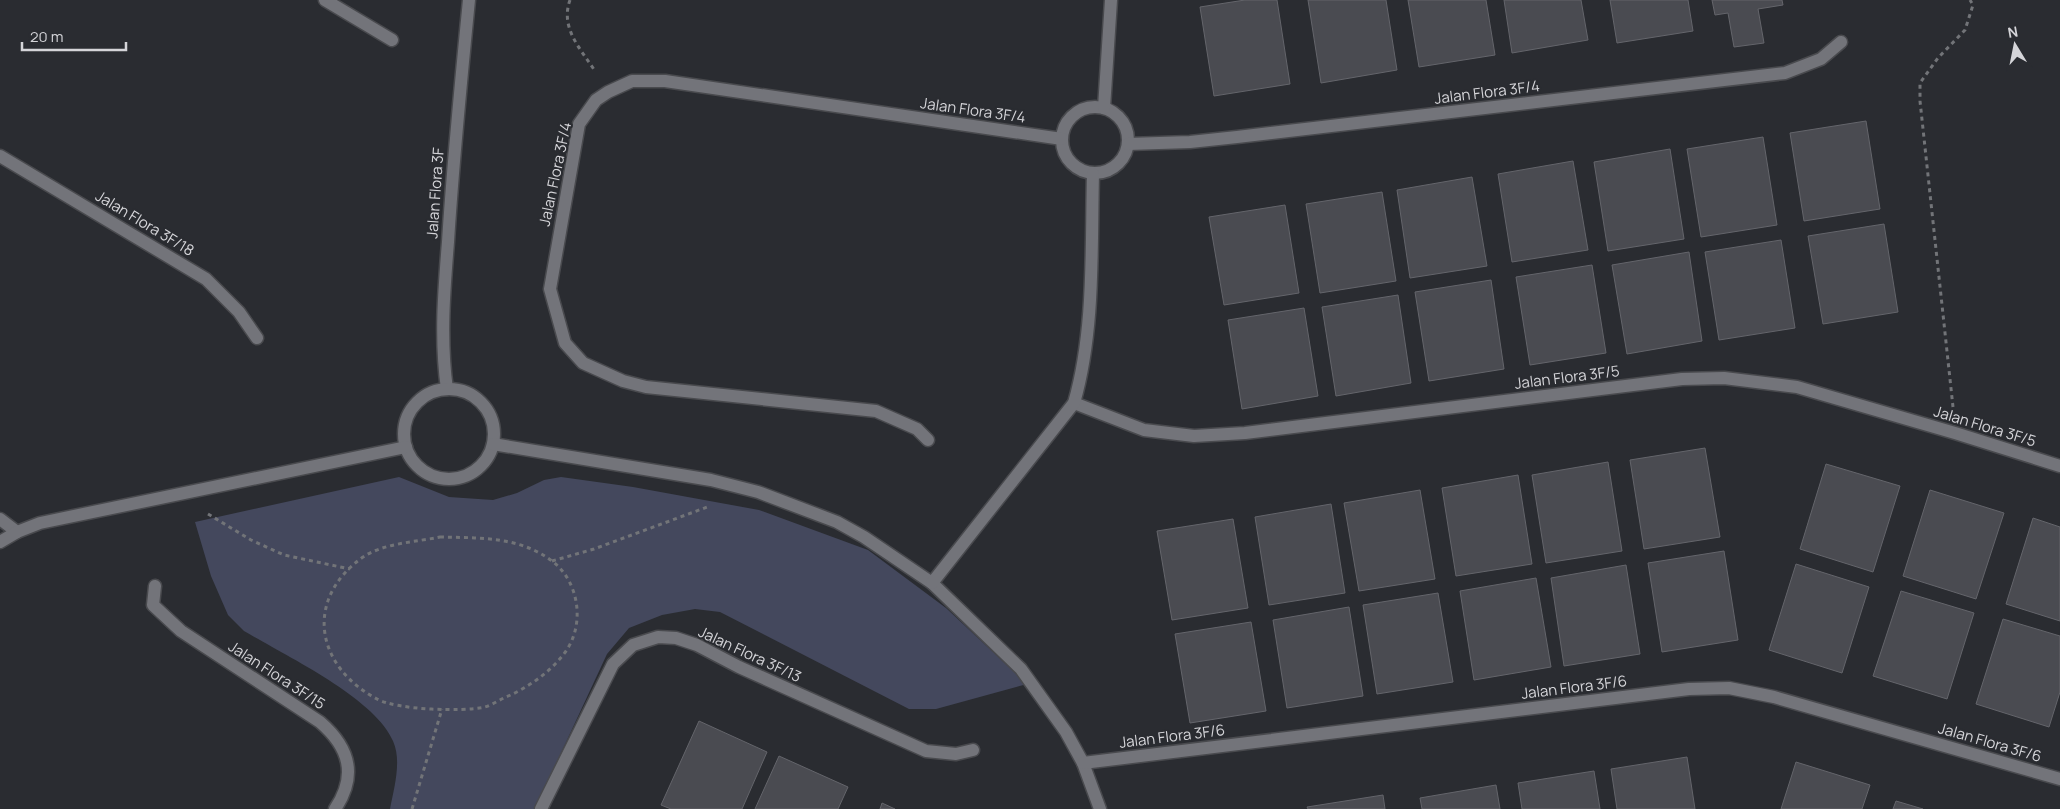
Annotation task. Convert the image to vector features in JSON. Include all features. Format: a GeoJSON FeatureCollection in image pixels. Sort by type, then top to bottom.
{"type":"FeatureCollection","features":[{"type":"Feature","properties":{"kind":"street"},"geometry":{"type":"LineString","coordinates":[[325,0],[392,40]]}},
{"type":"Feature","properties":{"kind":"street","name":"Jalan Flora 3F"},"geometry":{"type":"LineString","coordinates":[[447,389],[444,366],[443,317],[453,160],[469,0]]}},
{"type":"Feature","properties":{"kind":"street"},"geometry":{"type":"LineString","coordinates":[[1104,108],[1111,0]]}},
{"type":"Feature","properties":{"kind":"street","name":"Jalan Flora 3F/4"},"geometry":{"type":"LineString","coordinates":[[1128,144],[1190,142],[1237,137],[1785,73],[1821,59],[1841,42]]}},
{"type":"Feature","properties":{"kind":"street","name":"Jalan Flora 3F/4"},"geometry":{"type":"LineString","coordinates":[[928,440],[917,429],[876,411],[646,387],[605,375],[583,363],[565,343],[550,289],[579,124],[596,100],[608,92],[632,81],[665,81],[1062,139]]}},
{"type":"Feature","properties":{"kind":"street"},"geometry":{"type":"LineString","coordinates":[[1092,107],[1104,108],[1122,121],[1127,132],[1128,144],[1126,153],[1113,168],[1093,174],[1074,166],[1062,149],[1062,139],[1064,127],[1071,118],[1081,110],[1092,107]]}},
{"type":"Feature","properties":{"kind":"street","name":"Jalan Flora 3F/18"},"geometry":{"type":"LineString","coordinates":[[0,156],[206,279],[239,312],[257,338]]}},
{"type":"Feature","properties":{"kind":"street"},"geometry":{"type":"LineString","coordinates":[[932,583],[1074,403],[1083,372],[1089,309],[1093,174]]}},
{"type":"Feature","properties":{"kind":"street","name":"Jalan Flora 3F/5"},"geometry":{"type":"LineString","coordinates":[[1074,403],[1144,430],[1194,436],[1245,433],[1682,380],[1724,378],[1797,387],[2060,466]]}},
{"type":"Feature","properties":{"kind":"street"},"geometry":{"type":"LineString","coordinates":[[447,389],[461,391],[484,405],[492,417],[495,431],[494,444],[489,457],[480,467],[457,479],[432,476],[420,469],[406,447],[404,436],[409,413],[425,396],[447,389]]}},
{"type":"Feature","properties":{"kind":"street"},"geometry":{"type":"LineString","coordinates":[[494,444],[691,476],[758,492],[837,522],[864,537],[932,583],[1021,669],[1066,732],[1082,763],[1100,809]]}},
{"type":"Feature","properties":{"kind":"street"},"geometry":{"type":"LineString","coordinates":[[0,542],[17,532],[49,521],[406,447]]}},
{"type":"Feature","properties":{"kind":"street"},"geometry":{"type":"LineString","coordinates":[[0,519],[17,532]]}},
{"type":"Feature","properties":{"kind":"street","name":"Jalan Flora 3F/15"},"geometry":{"type":"LineString","coordinates":[[155,586],[153,605],[181,631],[320,722],[333,733],[344,754],[349,778],[342,800],[335,809]]}},
{"type":"Feature","properties":{"kind":"street","name":"Jalan Flora 3F/13"},"geometry":{"type":"LineString","coordinates":[[542,809],[613,664],[633,645],[658,637],[676,638],[697,645],[738,667],[926,751],[956,754],[973,750]]}},
{"type":"Feature","properties":{"kind":"street","name":"Jalan Flora 3F/6"},"geometry":{"type":"LineString","coordinates":[[1082,763],[1689,689],[1729,688],[1774,697],[2060,780]]}},
{"type":"Feature","properties":{"kind":"path"},"geometry":{"type":"LineString","coordinates":[[570,0],[566,12],[569,32],[608,92]]}},
{"type":"Feature","properties":{"kind":"path"},"geometry":{"type":"LineString","coordinates":[[1955,433],[1920,101],[1920,83],[1938,58],[1965,30],[1973,5],[1970,0]]}},
{"type":"Feature","properties":{"kind":"path"},"geometry":{"type":"LineString","coordinates":[[178,495],[251,540],[284,555],[351,569]]}},
{"type":"Feature","properties":{"kind":"path"},"geometry":{"type":"LineString","coordinates":[[552,561],[650,529],[713,504]]}},
{"type":"Feature","properties":{"kind":"path"},"geometry":{"type":"LineString","coordinates":[[440,537],[491,538],[526,547],[552,561],[571,583],[577,605],[576,628],[564,654],[548,670],[522,690],[486,706],[442,710],[378,700],[354,684],[334,660],[323,633],[326,605],[336,582],[351,569],[364,556],[393,546],[440,537]]}},
{"type":"Feature","properties":{"kind":"path"},"geometry":{"type":"LineString","coordinates":[[412,809],[442,710]]}},
{"type":"Feature","properties":{"kind":"shaded area"},"geometry":{"type":"Polygon","coordinates":[[[399,477],[449,497],[493,500],[517,493],[544,480],[561,477],[633,487],[759,510],[868,550],[946,608],[1027,684],[936,709],[909,709],[720,612],[695,609],[662,615],[629,628],[607,654],[535,809],[390,809],[397,757],[393,741],[383,725],[368,709],[327,679],[244,631],[228,615],[211,576],[195,522],[399,477]]]}},
{"type":"Feature","properties":{"kind":"building"},"geometry":{"type":"Polygon","coordinates":[[[1245,0],[1277,0],[1290,84],[1214,96],[1200,7],[1245,0]]]}},
{"type":"Feature","properties":{"kind":"building"},"geometry":{"type":"Polygon","coordinates":[[[1308,0],[1386,0],[1397,70],[1321,83],[1308,0]]]}},
{"type":"Feature","properties":{"kind":"building"},"geometry":{"type":"Polygon","coordinates":[[[1408,0],[1486,0],[1495,55],[1419,67],[1408,0]]]}},
{"type":"Feature","properties":{"kind":"building"},"geometry":{"type":"Polygon","coordinates":[[[1504,0],[1581,0],[1588,40],[1512,53],[1504,0]]]}},
{"type":"Feature","properties":{"kind":"building"},"geometry":{"type":"Polygon","coordinates":[[[1610,0],[1688,0],[1693,31],[1617,43],[1610,0]]]}},
{"type":"Feature","properties":{"kind":"building"},"geometry":{"type":"Polygon","coordinates":[[[1712,0],[1782,0],[1783,5],[1758,9],[1764,43],[1734,47],[1728,13],[1715,15],[1712,0]]]}},
{"type":"Feature","properties":{"kind":"building"},"geometry":{"type":"Polygon","coordinates":[[[1866,121],[1880,209],[1804,221],[1790,133],[1866,121]]]}},
{"type":"Feature","properties":{"kind":"building"},"geometry":{"type":"Polygon","coordinates":[[[1763,137],[1777,225],[1701,237],[1687,149],[1763,137]]]}},
{"type":"Feature","properties":{"kind":"building"},"geometry":{"type":"Polygon","coordinates":[[[1670,149],[1684,239],[1608,251],[1594,162],[1670,149]]]}},
{"type":"Feature","properties":{"kind":"building"},"geometry":{"type":"Polygon","coordinates":[[[1573,161],[1588,250],[1512,262],[1498,174],[1573,161]]]}},
{"type":"Feature","properties":{"kind":"building"},"geometry":{"type":"Polygon","coordinates":[[[1472,177],[1487,266],[1410,278],[1397,190],[1472,177]]]}},
{"type":"Feature","properties":{"kind":"building"},"geometry":{"type":"Polygon","coordinates":[[[1382,192],[1396,281],[1320,293],[1306,204],[1382,192]]]}},
{"type":"Feature","properties":{"kind":"building"},"geometry":{"type":"Polygon","coordinates":[[[1285,205],[1299,293],[1224,305],[1209,217],[1285,205]]]}},
{"type":"Feature","properties":{"kind":"building"},"geometry":{"type":"Polygon","coordinates":[[[1884,224],[1898,312],[1823,324],[1808,236],[1884,224]]]}},
{"type":"Feature","properties":{"kind":"building"},"geometry":{"type":"Polygon","coordinates":[[[1781,240],[1795,328],[1719,340],[1705,252],[1781,240]]]}},
{"type":"Feature","properties":{"kind":"building"},"geometry":{"type":"Polygon","coordinates":[[[1689,252],[1702,341],[1627,354],[1612,265],[1689,252]]]}},
{"type":"Feature","properties":{"kind":"building"},"geometry":{"type":"Polygon","coordinates":[[[1592,265],[1606,353],[1530,365],[1516,277],[1592,265]]]}},
{"type":"Feature","properties":{"kind":"building"},"geometry":{"type":"Polygon","coordinates":[[[1491,280],[1504,369],[1429,381],[1415,292],[1491,280]]]}},
{"type":"Feature","properties":{"kind":"building"},"geometry":{"type":"Polygon","coordinates":[[[1398,295],[1411,383],[1336,396],[1322,307],[1398,295]]]}},
{"type":"Feature","properties":{"kind":"building"},"geometry":{"type":"Polygon","coordinates":[[[1304,308],[1318,396],[1242,409],[1228,320],[1304,308]]]}},
{"type":"Feature","properties":{"kind":"building"},"geometry":{"type":"Polygon","coordinates":[[[1705,448],[1720,537],[1644,549],[1630,460],[1705,448]]]}},
{"type":"Feature","properties":{"kind":"building"},"geometry":{"type":"Polygon","coordinates":[[[1608,462],[1622,551],[1546,563],[1532,475],[1608,462]]]}},
{"type":"Feature","properties":{"kind":"building"},"geometry":{"type":"Polygon","coordinates":[[[1826,464],[1900,486],[1873,572],[1800,549],[1826,464]]]}},
{"type":"Feature","properties":{"kind":"building"},"geometry":{"type":"Polygon","coordinates":[[[1518,475],[1532,564],[1456,576],[1442,488],[1518,475]]]}},
{"type":"Feature","properties":{"kind":"building"},"geometry":{"type":"Polygon","coordinates":[[[1420,490],[1435,579],[1359,591],[1344,503],[1420,490]]]}},
{"type":"Feature","properties":{"kind":"building"},"geometry":{"type":"Polygon","coordinates":[[[1930,490],[2004,513],[1976,599],[1903,576],[1930,490]]]}},
{"type":"Feature","properties":{"kind":"building"},"geometry":{"type":"Polygon","coordinates":[[[1331,504],[1345,593],[1269,605],[1255,517],[1331,504]]]}},
{"type":"Feature","properties":{"kind":"building"},"geometry":{"type":"Polygon","coordinates":[[[2033,518],[2060,527],[2060,621],[2006,604],[2033,518]]]}},
{"type":"Feature","properties":{"kind":"building"},"geometry":{"type":"Polygon","coordinates":[[[1233,519],[1248,608],[1172,620],[1157,531],[1233,519]]]}},
{"type":"Feature","properties":{"kind":"building"},"geometry":{"type":"Polygon","coordinates":[[[1724,551],[1738,640],[1662,652],[1648,563],[1724,551]]]}},
{"type":"Feature","properties":{"kind":"building"},"geometry":{"type":"Polygon","coordinates":[[[1796,564],[1869,587],[1842,673],[1769,650],[1796,564]]]}},
{"type":"Feature","properties":{"kind":"building"},"geometry":{"type":"Polygon","coordinates":[[[1626,565],[1640,654],[1564,666],[1551,578],[1626,565]]]}},
{"type":"Feature","properties":{"kind":"building"},"geometry":{"type":"Polygon","coordinates":[[[1536,578],[1551,667],[1474,680],[1460,591],[1536,578]]]}},
{"type":"Feature","properties":{"kind":"building"},"geometry":{"type":"Polygon","coordinates":[[[1901,591],[1974,613],[1947,699],[1873,676],[1901,591]]]}},
{"type":"Feature","properties":{"kind":"building"},"geometry":{"type":"Polygon","coordinates":[[[1438,593],[1453,682],[1377,694],[1363,605],[1438,593]]]}},
{"type":"Feature","properties":{"kind":"building"},"geometry":{"type":"Polygon","coordinates":[[[1349,607],[1363,696],[1287,708],[1273,620],[1349,607]]]}},
{"type":"Feature","properties":{"kind":"building"},"geometry":{"type":"Polygon","coordinates":[[[2003,619],[2060,636],[2060,692],[2049,727],[1976,704],[2003,619]]]}},
{"type":"Feature","properties":{"kind":"building"},"geometry":{"type":"Polygon","coordinates":[[[1251,622],[1266,711],[1190,723],[1175,634],[1251,622]]]}},
{"type":"Feature","properties":{"kind":"building"},"geometry":{"type":"Polygon","coordinates":[[[699,721],[767,752],[742,809],[671,809],[661,805],[699,721]]]}},
{"type":"Feature","properties":{"kind":"building"},"geometry":{"type":"Polygon","coordinates":[[[779,756],[848,787],[838,809],[755,809],[779,756]]]}},
{"type":"Feature","properties":{"kind":"building"},"geometry":{"type":"Polygon","coordinates":[[[1687,757],[1695,809],[1617,809],[1611,769],[1687,757]]]}},
{"type":"Feature","properties":{"kind":"building"},"geometry":{"type":"Polygon","coordinates":[[[1796,762],[1870,785],[1862,809],[1781,809],[1796,762]]]}},
{"type":"Feature","properties":{"kind":"building"},"geometry":{"type":"Polygon","coordinates":[[[1594,771],[1600,809],[1522,809],[1518,783],[1594,771]]]}},
{"type":"Feature","properties":{"kind":"building"},"geometry":{"type":"Polygon","coordinates":[[[1496,785],[1500,809],[1422,809],[1420,798],[1496,785]]]}},
{"type":"Feature","properties":{"kind":"building"},"geometry":{"type":"Polygon","coordinates":[[[1383,795],[1385,809],[1308,809],[1307,807],[1383,795]]]}},
{"type":"Feature","properties":{"kind":"building"},"geometry":{"type":"Polygon","coordinates":[[[1896,801],[1923,809],[1893,809],[1896,801]]]}},
{"type":"Feature","properties":{"kind":"building"},"geometry":{"type":"Polygon","coordinates":[[[882,803],[895,809],[880,809],[882,803]]]}}]}
